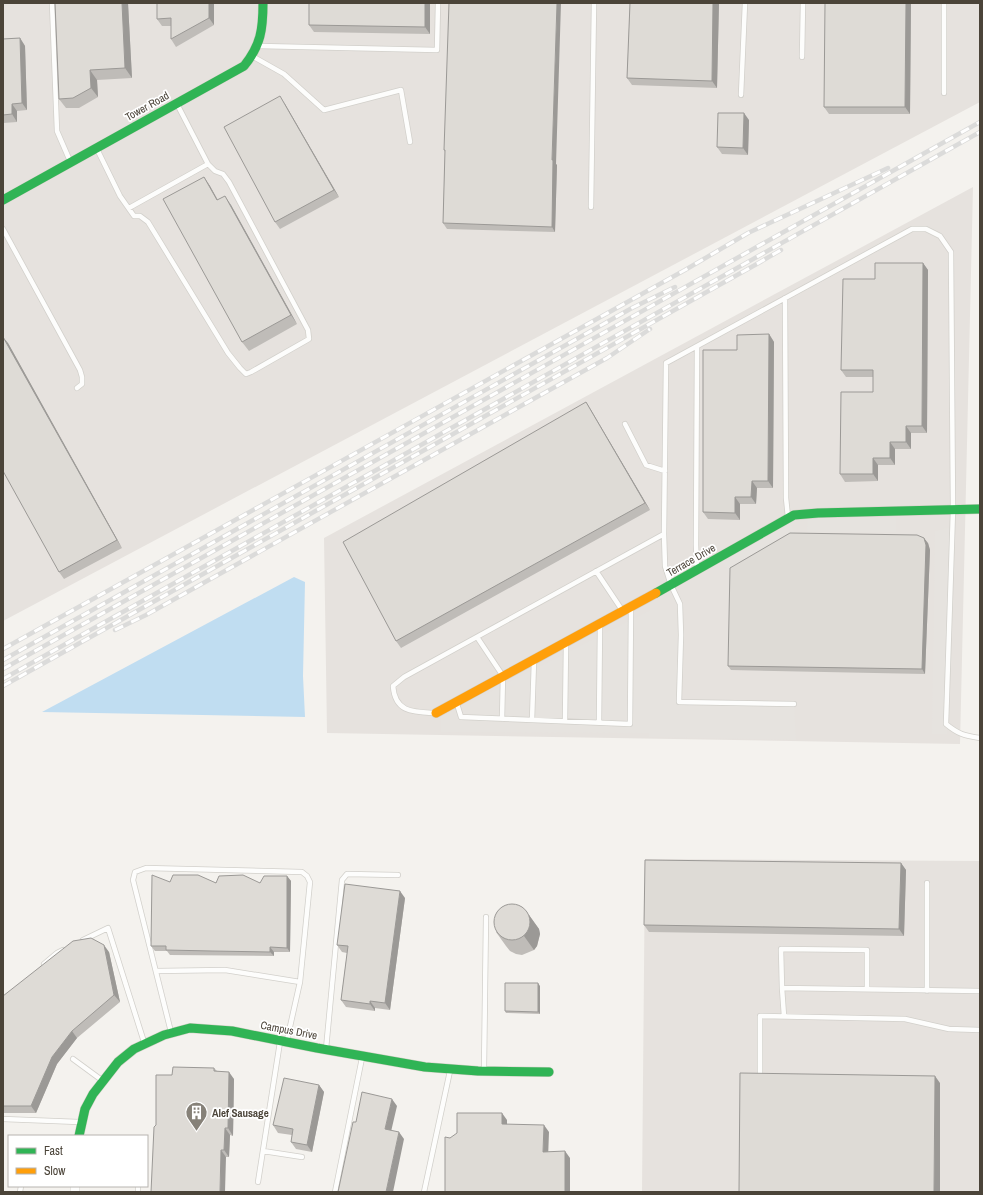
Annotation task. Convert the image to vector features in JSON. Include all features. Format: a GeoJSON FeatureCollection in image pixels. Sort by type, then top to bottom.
{"type":"FeatureCollection","features":[{"type":"Feature","properties":{"kind":"street","name":"Tower Road"},"geometry":{"type":"LineString","coordinates":[[3,200],[244,66],[258,46],[263,26],[264,3]]}},
{"type":"Feature","properties":{"kind":"street","name":"Terrace Drive"},"geometry":{"type":"LineString","coordinates":[[436,713],[671,585],[794,515],[818,513],[980,509]]}},
{"type":"Feature","properties":{"kind":"street","name":"Campus Drive"},"geometry":{"type":"LineString","coordinates":[[78,1135],[81,1122],[91,1099],[118,1062],[134,1049],[164,1035],[190,1028],[232,1031],[326,1050],[425,1067],[484,1072],[549,1072]]}},
{"type":"Feature","properties":{"kind":"lane"},"geometry":{"type":"LineString","coordinates":[[52,3],[57,131],[70,162]]}},
{"type":"Feature","properties":{"kind":"lane"},"geometry":{"type":"LineString","coordinates":[[258,46],[437,50],[438,3]]}},
{"type":"Feature","properties":{"kind":"lane"},"geometry":{"type":"LineString","coordinates":[[591,207],[594,3]]}},
{"type":"Feature","properties":{"kind":"lane"},"geometry":{"type":"LineString","coordinates":[[741,95],[746,3]]}},
{"type":"Feature","properties":{"kind":"lane"},"geometry":{"type":"LineString","coordinates":[[802,57],[803,3]]}},
{"type":"Feature","properties":{"kind":"lane"},"geometry":{"type":"LineString","coordinates":[[944,3],[944,93]]}},
{"type":"Feature","properties":{"kind":"lane"},"geometry":{"type":"LineString","coordinates":[[252,56],[284,74],[324,110],[401,90],[410,142]]}},
{"type":"Feature","properties":{"kind":"lane"},"geometry":{"type":"LineString","coordinates":[[97,148],[120,196],[134,216],[140,216],[148,222],[228,353],[246,374],[257,369],[309,339],[308,330],[228,182],[223,174],[215,171],[208,164],[177,103]]}},
{"type":"Feature","properties":{"kind":"lane"},"geometry":{"type":"LineString","coordinates":[[129,208],[208,164]]}},
{"type":"Feature","properties":{"kind":"lane"},"geometry":{"type":"LineString","coordinates":[[3,229],[80,370],[82,384],[77,388]]}},
{"type":"Feature","properties":{"kind":"lane"},"geometry":{"type":"LineString","coordinates":[[794,704],[679,702],[681,634],[680,604],[671,585],[665,566],[666,363],[912,229],[926,229],[940,236],[951,252],[953,510],[946,724],[953,731],[962,735],[980,738]]}},
{"type":"Feature","properties":{"kind":"lane"},"geometry":{"type":"LineString","coordinates":[[786,298],[786,498],[788,518]]}},
{"type":"Feature","properties":{"kind":"lane"},"geometry":{"type":"LineString","coordinates":[[697,347],[697,570]]}},
{"type":"Feature","properties":{"kind":"lane"},"geometry":{"type":"LineString","coordinates":[[625,424],[646,466],[665,471]]}},
{"type":"Feature","properties":{"kind":"lane"},"geometry":{"type":"LineString","coordinates":[[436,713],[407,709],[399,705],[394,695],[393,686],[404,677],[664,534]]}},
{"type":"Feature","properties":{"kind":"lane"},"geometry":{"type":"LineString","coordinates":[[596,571],[623,611]]}},
{"type":"Feature","properties":{"kind":"lane"},"geometry":{"type":"LineString","coordinates":[[456,701],[461,717],[630,724],[631,606]]}},
{"type":"Feature","properties":{"kind":"lane"},"geometry":{"type":"LineString","coordinates":[[599,722],[600,624]]}},
{"type":"Feature","properties":{"kind":"lane"},"geometry":{"type":"LineString","coordinates":[[477,637],[503,676],[502,719]]}},
{"type":"Feature","properties":{"kind":"lane"},"geometry":{"type":"LineString","coordinates":[[565,721],[566,642]]}},
{"type":"Feature","properties":{"kind":"lane"},"geometry":{"type":"LineString","coordinates":[[532,720],[534,659]]}},
{"type":"Feature","properties":{"kind":"lane"},"geometry":{"type":"LineString","coordinates":[[172,1033],[133,880],[135,872],[146,868],[302,872],[307,876],[310,882],[300,982],[284,1041],[258,1182]]}},
{"type":"Feature","properties":{"kind":"lane"},"geometry":{"type":"LineString","coordinates":[[326,1050],[342,880],[347,874],[398,875]]}},
{"type":"Feature","properties":{"kind":"lane"},"geometry":{"type":"LineString","coordinates":[[927,884],[927,991]]}},
{"type":"Feature","properties":{"kind":"lane"},"geometry":{"type":"LineString","coordinates":[[484,1072],[486,917]]}},
{"type":"Feature","properties":{"kind":"lane"},"geometry":{"type":"LineString","coordinates":[[76,943],[108,928],[145,1044]]}},
{"type":"Feature","properties":{"kind":"lane"},"geometry":{"type":"LineString","coordinates":[[39,968],[57,953],[70,946]]}},
{"type":"Feature","properties":{"kind":"lane"},"geometry":{"type":"LineString","coordinates":[[784,1016],[780,949],[867,950],[868,989]]}},
{"type":"Feature","properties":{"kind":"lane"},"geometry":{"type":"LineString","coordinates":[[156,971],[225,970],[300,982]]}},
{"type":"Feature","properties":{"kind":"lane"},"geometry":{"type":"LineString","coordinates":[[782,988],[980,992]]}},
{"type":"Feature","properties":{"kind":"lane"},"geometry":{"type":"LineString","coordinates":[[760,1074],[760,1016],[905,1019],[950,1029],[980,1030]]}},
{"type":"Feature","properties":{"kind":"lane"},"geometry":{"type":"LineString","coordinates":[[335,1192],[363,1056]]}},
{"type":"Feature","properties":{"kind":"lane"},"geometry":{"type":"LineString","coordinates":[[73,1059],[103,1081]]}},
{"type":"Feature","properties":{"kind":"lane"},"geometry":{"type":"LineString","coordinates":[[424,1192],[450,1069]]}},
{"type":"Feature","properties":{"kind":"lane"},"geometry":{"type":"LineString","coordinates":[[3,1119],[81,1122]]}},
{"type":"Feature","properties":{"kind":"lane"},"geometry":{"type":"LineString","coordinates":[[263,1151],[302,1157]]}},
{"type":"Feature","properties":{"kind":"shaded area"},"geometry":{"type":"Polygon","coordinates":[[[3,3],[980,3],[980,102],[3,621],[3,3]]]}},
{"type":"Feature","properties":{"kind":"shaded area"},"geometry":{"type":"Polygon","coordinates":[[[973,187],[960,744],[327,733],[324,538],[973,187]]]}},
{"type":"Feature","properties":{"kind":"shaded area"},"geometry":{"type":"Polygon","coordinates":[[[896,511],[896,532],[807,532],[808,514],[896,511]]]}},
{"type":"Feature","properties":{"kind":"shaded area"},"geometry":{"type":"Polygon","coordinates":[[[788,518],[795,534],[728,571],[720,557],[788,518]]]}},
{"type":"Feature","properties":{"kind":"shaded area"},"geometry":{"type":"Polygon","coordinates":[[[952,527],[947,734],[932,734],[935,531],[952,527]]]}},
{"type":"Feature","properties":{"kind":"shaded area"},"geometry":{"type":"Polygon","coordinates":[[[651,610],[681,610],[679,702],[794,704],[796,740],[649,737],[649,733],[441,732],[441,717],[651,610]]]}},
{"type":"Feature","properties":{"kind":"shaded area"},"geometry":{"type":"Polygon","coordinates":[[[645,859],[980,861],[980,1192],[642,1192],[645,859]]]}},
{"type":"Feature","properties":{"kind":"water"},"geometry":{"type":"Polygon","coordinates":[[[294,577],[305,582],[303,676],[305,717],[42,712],[294,577]]]}},
{"type":"Feature","properties":{"kind":"building"},"geometry":{"type":"Polygon","coordinates":[[[55,3],[122,3],[125,68],[90,70],[91,88],[73,98],[59,99],[55,3]]]}},
{"type":"Feature","properties":{"kind":"building"},"geometry":{"type":"Polygon","coordinates":[[[157,3],[209,3],[209,18],[171,39],[171,18],[157,19],[157,3]]]}},
{"type":"Feature","properties":{"kind":"building"},"geometry":{"type":"Polygon","coordinates":[[[309,3],[425,3],[425,27],[309,25],[309,3]]]}},
{"type":"Feature","properties":{"kind":"building"},"geometry":{"type":"Polygon","coordinates":[[[449,3],[557,3],[552,160],[552,227],[443,223],[449,3]]]}},
{"type":"Feature","properties":{"kind":"building"},"geometry":{"type":"Polygon","coordinates":[[[630,3],[713,3],[712,81],[627,78],[630,3]]]}},
{"type":"Feature","properties":{"kind":"building"},"geometry":{"type":"Polygon","coordinates":[[[825,3],[906,3],[905,107],[824,107],[825,3]]]}},
{"type":"Feature","properties":{"kind":"building"},"geometry":{"type":"Polygon","coordinates":[[[20,38],[22,103],[12,104],[12,114],[3,115],[3,39],[20,38]]]}},
{"type":"Feature","properties":{"kind":"building"},"geometry":{"type":"Polygon","coordinates":[[[280,96],[334,190],[275,222],[224,127],[280,96]]]}},
{"type":"Feature","properties":{"kind":"building"},"geometry":{"type":"Polygon","coordinates":[[[718,113],[744,113],[743,148],[717,147],[718,113]]]}},
{"type":"Feature","properties":{"kind":"building"},"geometry":{"type":"Polygon","coordinates":[[[204,177],[217,200],[225,196],[291,315],[242,342],[163,199],[204,177]]]}},
{"type":"Feature","properties":{"kind":"building"},"geometry":{"type":"Polygon","coordinates":[[[875,263],[923,263],[922,426],[906,426],[906,442],[890,442],[890,458],[873,458],[873,474],[840,474],[841,392],[873,392],[873,370],[841,370],[843,279],[875,279],[875,263]]]}},
{"type":"Feature","properties":{"kind":"building"},"geometry":{"type":"Polygon","coordinates":[[[769,334],[768,481],[752,481],[751,497],[735,497],[735,513],[703,512],[703,350],[737,350],[737,335],[769,334]]]}},
{"type":"Feature","properties":{"kind":"building"},"geometry":{"type":"Polygon","coordinates":[[[3,337],[117,540],[59,572],[3,471],[3,337]]]}},
{"type":"Feature","properties":{"kind":"building"},"geometry":{"type":"Polygon","coordinates":[[[586,402],[645,503],[396,641],[343,542],[586,402]]]}},
{"type":"Feature","properties":{"kind":"building"},"geometry":{"type":"Polygon","coordinates":[[[790,533],[917,535],[924,538],[926,545],[922,669],[728,666],[730,568],[790,533]]]}},
{"type":"Feature","properties":{"kind":"building"},"geometry":{"type":"Polygon","coordinates":[[[645,860],[901,863],[899,929],[644,925],[645,860]]]}},
{"type":"Feature","properties":{"kind":"building"},"geometry":{"type":"Polygon","coordinates":[[[152,875],[170,882],[173,875],[198,875],[216,883],[219,876],[243,875],[260,883],[264,876],[287,876],[287,948],[270,947],[270,952],[166,950],[166,946],[151,946],[152,875]]]}},
{"type":"Feature","properties":{"kind":"building"},"geometry":{"type":"Polygon","coordinates":[[[345,884],[400,891],[385,1003],[370,1001],[370,1004],[341,1000],[348,946],[337,945],[345,884]]]}},
{"type":"Feature","properties":{"kind":"building"},"geometry":{"type":"Polygon","coordinates":[[[516,904],[525,909],[529,915],[529,929],[525,935],[516,940],[508,940],[499,935],[495,929],[494,918],[499,909],[505,905],[516,904]]]}},
{"type":"Feature","properties":{"kind":"building"},"geometry":{"type":"Polygon","coordinates":[[[91,938],[104,945],[114,995],[72,1031],[52,1057],[31,1106],[3,1106],[3,996],[73,941],[91,938]]]}},
{"type":"Feature","properties":{"kind":"building"},"geometry":{"type":"Polygon","coordinates":[[[505,983],[538,983],[538,1012],[505,1011],[505,983]]]}},
{"type":"Feature","properties":{"kind":"building","name":"Alef Sausage"},"geometry":{"type":"Polygon","coordinates":[[[173,1067],[214,1068],[214,1071],[229,1072],[228,1128],[225,1128],[224,1150],[221,1150],[220,1192],[151,1192],[154,1127],[156,1125],[156,1075],[172,1075],[173,1067]]]}},
{"type":"Feature","properties":{"kind":"building"},"geometry":{"type":"Polygon","coordinates":[[[740,1073],[935,1076],[934,1192],[739,1192],[740,1073]]]}},
{"type":"Feature","properties":{"kind":"building"},"geometry":{"type":"Polygon","coordinates":[[[284,1078],[319,1085],[307,1145],[291,1142],[293,1129],[273,1125],[284,1078]]]}},
{"type":"Feature","properties":{"kind":"building"},"geometry":{"type":"Polygon","coordinates":[[[362,1092],[392,1099],[385,1129],[399,1132],[386,1192],[338,1192],[353,1122],[356,1122],[362,1092]]]}},
{"type":"Feature","properties":{"kind":"building"},"geometry":{"type":"Polygon","coordinates":[[[457,1113],[502,1113],[502,1124],[544,1125],[543,1152],[565,1151],[565,1192],[445,1192],[445,1137],[450,1138],[457,1133],[457,1113]]]}},
{"type":"Feature","properties":{"kind":"railway"},"geometry":{"type":"LineString","coordinates":[[3,669],[980,122]]}},
{"type":"Feature","properties":{"kind":"railway"},"geometry":{"type":"LineString","coordinates":[[3,679],[980,132]]}},
{"type":"Feature","properties":{"kind":"railway"},"geometry":{"type":"LineString","coordinates":[[3,649],[685,270],[748,233],[888,168]]}},
{"type":"Feature","properties":{"kind":"railway"},"geometry":{"type":"LineString","coordinates":[[3,686],[781,250]]}},
{"type":"Feature","properties":{"kind":"railway"},"geometry":{"type":"LineString","coordinates":[[3,660],[632,308],[675,287]]}},
{"type":"Feature","properties":{"kind":"railway"},"geometry":{"type":"LineString","coordinates":[[115,630],[146,615],[607,358],[650,329]]}},
{"type":"Feature","properties":{"kind":"traffic: fast"},"geometry":{"type":"LineString","coordinates":[[3,200],[244,66],[254,51],[260,36],[263,3]]}},
{"type":"Feature","properties":{"kind":"traffic: fast"},"geometry":{"type":"LineString","coordinates":[[656,593],[794,515],[818,513],[980,509]]}},
{"type":"Feature","properties":{"kind":"traffic: fast"},"geometry":{"type":"LineString","coordinates":[[79,1135],[85,1109],[93,1094],[118,1062],[134,1049],[164,1035],[190,1028],[232,1031],[425,1067],[478,1071],[549,1072]]}},
{"type":"Feature","properties":{"kind":"traffic: slow"},"geometry":{"type":"LineString","coordinates":[[436,713],[656,593]]}},
{"type":"Feature","properties":{"kind":"place","name":"Alef Sausage"},"geometry":{"type":"Point","coordinates":[196,1132]}}]}
